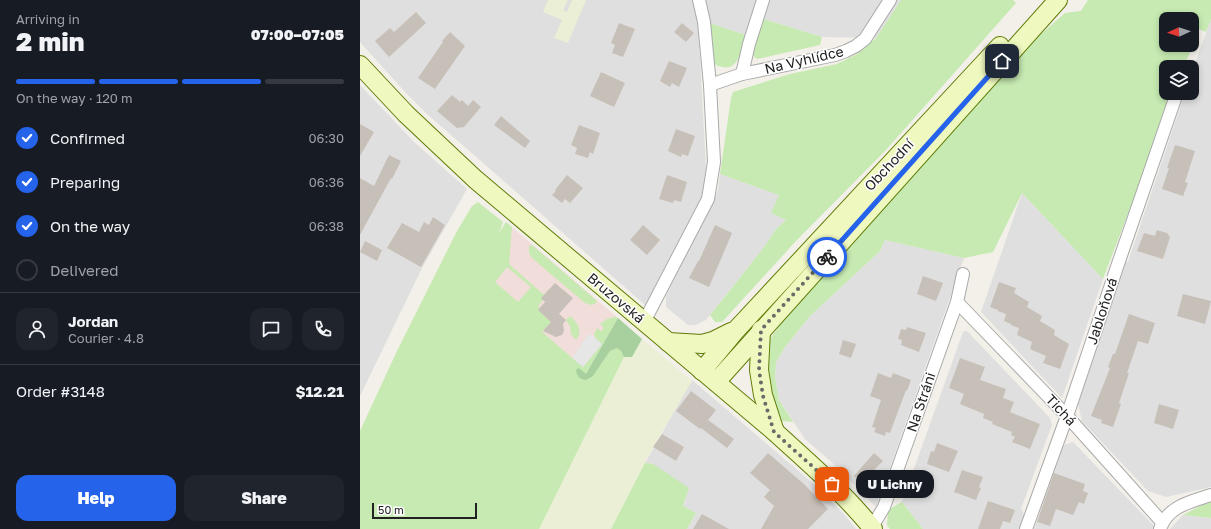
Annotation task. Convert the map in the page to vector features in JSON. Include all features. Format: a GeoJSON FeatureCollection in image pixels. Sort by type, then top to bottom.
{"type":"FeatureCollection","features":[{"type":"Feature","properties":{"kind":"main road","name":"Obchodní"},"geometry":{"type":"LineString","coordinates":[[702,371],[736,330],[1042,0]]}},
{"type":"Feature","properties":{"kind":"main road","name":"Obchodní"},"geometry":{"type":"LineString","coordinates":[[716,382],[1058,0]]}},
{"type":"Feature","properties":{"kind":"main road","name":"Bruzovská"},"geometry":{"type":"LineString","coordinates":[[360,65],[406,114],[475,179],[774,432],[840,492],[872,528]]}},
{"type":"Feature","properties":{"kind":"main road","name":"Obchodní"},"geometry":{"type":"LineString","coordinates":[[668,342],[702,344],[713,341],[736,330]]}},
{"type":"Feature","properties":{"kind":"main road"},"geometry":{"type":"LineString","coordinates":[[761,330],[759,370],[763,396],[774,432]]}},
{"type":"Feature","properties":{"kind":"street"},"geometry":{"type":"LineString","coordinates":[[644,322],[708,198],[714,162],[710,85],[704,22],[699,0]]}},
{"type":"Feature","properties":{"kind":"street"},"geometry":{"type":"LineString","coordinates":[[742,74],[749,44],[763,0]]}},
{"type":"Feature","properties":{"kind":"street","name":"Na Vyhlídce"},"geometry":{"type":"LineString","coordinates":[[710,85],[742,74],[835,54],[851,49],[865,39],[890,0]]}},
{"type":"Feature","properties":{"kind":"street","name":"Jabloňová"},"geometry":{"type":"LineString","coordinates":[[1026,529],[1067,416],[1176,100]]}},
{"type":"Feature","properties":{"kind":"street","name":"Na Stráni"},"geometry":{"type":"LineString","coordinates":[[872,528],[884,507],[957,302],[963,274]]}},
{"type":"Feature","properties":{"kind":"street","name":"Tichá"},"geometry":{"type":"LineString","coordinates":[[957,302],[1067,416],[1161,526]]}},
{"type":"Feature","properties":{"kind":"street"},"geometry":{"type":"LineString","coordinates":[[1161,526],[1171,511],[1182,504],[1211,495]]}},
{"type":"Feature","properties":{"kind":"shaded area"},"geometry":{"type":"Polygon","coordinates":[[[360,0],[695,0],[700,58],[707,186],[645,305],[427,114],[405,92],[360,42],[360,0]]]}},
{"type":"Feature","properties":{"kind":"shaded area"},"geometry":{"type":"Polygon","coordinates":[[[703,0],[901,0],[876,38],[822,37],[760,18],[746,35],[709,23],[703,0]]]}},
{"type":"Feature","properties":{"kind":"shaded area"},"geometry":{"type":"Polygon","coordinates":[[[1211,19],[1211,487],[1166,497],[1148,491],[1082,421],[1078,404],[1183,100],[1199,100],[1199,60],[1196,60],[1211,19]]]}},
{"type":"Feature","properties":{"kind":"shaded area"},"geometry":{"type":"Polygon","coordinates":[[[360,85],[414,142],[467,189],[422,268],[360,396],[360,85]]]}},
{"type":"Feature","properties":{"kind":"shaded area"},"geometry":{"type":"Polygon","coordinates":[[[720,174],[780,195],[786,220],[776,229],[765,246],[706,320],[696,325],[688,325],[666,307],[666,296],[718,190],[720,174]]]}},
{"type":"Feature","properties":{"kind":"shaded area"},"geometry":{"type":"Polygon","coordinates":[[[1022,193],[1103,279],[1062,398],[981,312],[1022,193]]]}},
{"type":"Feature","properties":{"kind":"shaded area"},"geometry":{"type":"Polygon","coordinates":[[[512,227],[618,318],[586,374],[488,290],[512,227]]]}},
{"type":"Feature","properties":{"kind":"shaded area"},"geometry":{"type":"Polygon","coordinates":[[[885,240],[964,258],[876,507],[836,466],[805,439],[779,400],[775,377],[776,362],[785,347],[810,316],[880,251],[885,240]]]}},
{"type":"Feature","properties":{"kind":"shaded area"},"geometry":{"type":"Polygon","coordinates":[[[967,331],[1050,418],[1052,425],[1021,509],[1025,516],[1020,529],[923,529],[902,502],[963,332],[967,331]]]}},
{"type":"Feature","properties":{"kind":"shaded area"},"geometry":{"type":"Polygon","coordinates":[[[589,333],[602,344],[583,367],[572,358],[589,333]]]}},
{"type":"Feature","properties":{"kind":"shaded area"},"geometry":{"type":"Polygon","coordinates":[[[692,380],[809,480],[842,512],[856,529],[687,529],[696,513],[683,506],[686,500],[653,464],[645,463],[692,380]]]}},
{"type":"Feature","properties":{"kind":"shaded area"},"geometry":{"type":"Polygon","coordinates":[[[1073,442],[1156,528],[1155,529],[1034,529],[1064,445],[1073,442]]]}},
{"type":"Feature","properties":{"kind":"shaded area"},"geometry":{"type":"Polygon","coordinates":[[[1183,515],[1211,518],[1211,529],[1170,529],[1183,515]]]}},
{"type":"Feature","properties":{"kind":"green space"},"geometry":{"type":"Polygon","coordinates":[[[548,0],[568,0],[563,10],[567,12],[572,0],[586,0],[568,43],[554,38],[562,20],[543,12],[548,0]]]}},
{"type":"Feature","properties":{"kind":"green space"},"geometry":{"type":"Polygon","coordinates":[[[901,0],[1013,0],[1016,3],[885,151],[796,241],[722,322],[715,322],[710,315],[765,246],[776,229],[786,220],[771,213],[779,195],[720,174],[733,92],[790,74],[837,64],[857,54],[876,38],[901,0]]]}},
{"type":"Feature","properties":{"kind":"green space"},"geometry":{"type":"Polygon","coordinates":[[[1088,0],[1211,0],[1211,19],[1206,32],[1199,29],[1199,12],[1159,12],[1159,52],[1190,52],[1187,60],[1159,60],[1159,100],[1171,100],[1103,279],[1022,193],[993,252],[964,258],[885,240],[880,251],[810,316],[785,347],[776,362],[775,377],[779,400],[793,422],[780,421],[767,392],[766,346],[770,339],[787,315],[1032,42],[1065,13],[1081,11],[1088,0]]]}},
{"type":"Feature","properties":{"kind":"green space"},"geometry":{"type":"Polygon","coordinates":[[[760,18],[822,37],[820,45],[757,59],[752,55],[760,18]]]}},
{"type":"Feature","properties":{"kind":"green space"},"geometry":{"type":"Polygon","coordinates":[[[709,23],[746,35],[742,51],[737,62],[733,65],[721,67],[712,61],[709,23]]]}},
{"type":"Feature","properties":{"kind":"green space"},"geometry":{"type":"Polygon","coordinates":[[[478,202],[503,222],[499,233],[506,222],[512,227],[509,264],[544,295],[543,300],[538,306],[540,308],[538,310],[551,322],[542,332],[583,367],[602,344],[596,339],[594,334],[597,328],[601,331],[604,328],[600,324],[607,319],[615,317],[618,318],[586,374],[577,375],[593,376],[610,351],[617,348],[621,351],[624,357],[539,529],[360,529],[360,431],[397,351],[457,231],[472,206],[478,202]],[[507,267],[495,282],[518,302],[531,287],[507,267]]]}},
{"type":"Feature","properties":{"kind":"green space"},"geometry":{"type":"Polygon","coordinates":[[[532,245],[597,301],[596,303],[592,305],[585,303],[532,258],[529,253],[529,246],[532,245]]]}},
{"type":"Feature","properties":{"kind":"green space"},"geometry":{"type":"Polygon","coordinates":[[[570,316],[579,327],[579,333],[576,340],[570,333],[570,326],[566,320],[570,316]]]}},
{"type":"Feature","properties":{"kind":"green space"},"geometry":{"type":"Polygon","coordinates":[[[618,318],[642,339],[632,357],[624,357],[621,351],[617,348],[610,351],[593,376],[586,380],[580,378],[576,370],[579,368],[586,374],[618,318]]]}},
{"type":"Feature","properties":{"kind":"green space"},"geometry":{"type":"Polygon","coordinates":[[[642,339],[692,381],[653,447],[611,529],[539,529],[624,357],[632,357],[642,339]]]}},
{"type":"Feature","properties":{"kind":"green space"},"geometry":{"type":"Polygon","coordinates":[[[645,463],[653,464],[689,488],[683,506],[696,513],[687,529],[611,529],[645,463]]]}},
{"type":"Feature","properties":{"kind":"green space"},"geometry":{"type":"Polygon","coordinates":[[[1210,501],[1211,518],[1183,515],[1210,501]]]}},
{"type":"Feature","properties":{"kind":"green space"},"geometry":{"type":"Polygon","coordinates":[[[902,502],[923,529],[890,529],[887,525],[888,510],[902,502]]]}},
{"type":"Feature","properties":{"kind":"building"},"geometry":{"type":"Polygon","coordinates":[[[416,12],[426,23],[389,57],[375,41],[390,28],[394,32],[416,12]]]}},
{"type":"Feature","properties":{"kind":"building"},"geometry":{"type":"Polygon","coordinates":[[[619,23],[635,29],[623,57],[612,53],[615,45],[611,43],[619,23]]]}},
{"type":"Feature","properties":{"kind":"building"},"geometry":{"type":"Polygon","coordinates":[[[682,23],[694,33],[686,42],[674,32],[682,23]]]}},
{"type":"Feature","properties":{"kind":"building"},"geometry":{"type":"Polygon","coordinates":[[[450,32],[465,46],[435,89],[418,78],[443,42],[442,41],[450,32]]]}},
{"type":"Feature","properties":{"kind":"building"},"geometry":{"type":"Polygon","coordinates":[[[669,61],[687,68],[679,87],[672,83],[670,87],[660,81],[669,61]]]}},
{"type":"Feature","properties":{"kind":"building"},"geometry":{"type":"Polygon","coordinates":[[[601,72],[625,83],[614,107],[590,96],[601,72]]]}},
{"type":"Feature","properties":{"kind":"building"},"geometry":{"type":"Polygon","coordinates":[[[452,95],[460,102],[462,100],[468,106],[473,100],[481,107],[464,127],[457,128],[437,111],[452,95]]]}},
{"type":"Feature","properties":{"kind":"building"},"geometry":{"type":"Polygon","coordinates":[[[501,116],[530,141],[525,148],[494,125],[501,116]]]}},
{"type":"Feature","properties":{"kind":"building"},"geometry":{"type":"Polygon","coordinates":[[[360,124],[374,132],[360,156],[360,124]]]}},
{"type":"Feature","properties":{"kind":"building"},"geometry":{"type":"Polygon","coordinates":[[[579,125],[600,133],[593,154],[590,152],[588,158],[575,154],[577,148],[571,145],[579,125]]]}},
{"type":"Feature","properties":{"kind":"building"},"geometry":{"type":"Polygon","coordinates":[[[676,129],[695,136],[688,156],[682,154],[681,157],[668,151],[676,129]]]}},
{"type":"Feature","properties":{"kind":"building"},"geometry":{"type":"Polygon","coordinates":[[[1175,145],[1195,151],[1185,182],[1188,183],[1183,196],[1162,189],[1175,145]]]}},
{"type":"Feature","properties":{"kind":"building"},"geometry":{"type":"Polygon","coordinates":[[[389,155],[401,161],[360,235],[360,178],[374,186],[389,155]]]}},
{"type":"Feature","properties":{"kind":"building"},"geometry":{"type":"Polygon","coordinates":[[[567,175],[583,188],[570,203],[565,199],[562,203],[552,195],[567,175]]]}},
{"type":"Feature","properties":{"kind":"building"},"geometry":{"type":"Polygon","coordinates":[[[667,175],[687,182],[681,202],[674,200],[673,203],[659,199],[667,175]]]}},
{"type":"Feature","properties":{"kind":"building"},"geometry":{"type":"Polygon","coordinates":[[[433,217],[445,225],[421,267],[387,248],[402,223],[419,232],[424,222],[429,225],[433,217]]]}},
{"type":"Feature","properties":{"kind":"building"},"geometry":{"type":"Polygon","coordinates":[[[643,225],[660,240],[647,255],[630,240],[643,225]]]}},
{"type":"Feature","properties":{"kind":"building"},"geometry":{"type":"Polygon","coordinates":[[[715,225],[732,233],[709,287],[689,278],[699,261],[715,225]]]}},
{"type":"Feature","properties":{"kind":"building"},"geometry":{"type":"Polygon","coordinates":[[[1157,230],[1167,233],[1170,237],[1163,259],[1137,251],[1144,233],[1155,236],[1157,230]]]}},
{"type":"Feature","properties":{"kind":"building"},"geometry":{"type":"Polygon","coordinates":[[[365,241],[382,250],[377,261],[360,252],[365,241]]]}},
{"type":"Feature","properties":{"kind":"building"},"geometry":{"type":"Polygon","coordinates":[[[923,276],[943,283],[936,301],[917,294],[923,276]]]}},
{"type":"Feature","properties":{"kind":"building"},"geometry":{"type":"Polygon","coordinates":[[[999,282],[1016,288],[1014,293],[1029,302],[1027,307],[1042,316],[1040,321],[1055,330],[1054,335],[1069,344],[1060,369],[1043,363],[1046,356],[1030,349],[1032,342],[1017,335],[1019,328],[1004,321],[1006,314],[990,307],[999,282]]]}},
{"type":"Feature","properties":{"kind":"building"},"geometry":{"type":"Polygon","coordinates":[[[555,283],[573,298],[559,314],[566,320],[563,324],[564,331],[562,335],[556,337],[543,331],[551,322],[538,310],[545,302],[541,298],[555,283]]]}},
{"type":"Feature","properties":{"kind":"building"},"geometry":{"type":"Polygon","coordinates":[[[1183,294],[1211,301],[1205,324],[1177,316],[1183,294]]]}},
{"type":"Feature","properties":{"kind":"building"},"geometry":{"type":"Polygon","coordinates":[[[1129,314],[1155,323],[1148,344],[1138,341],[1127,373],[1129,373],[1113,427],[1101,423],[1102,420],[1091,416],[1129,314]]]}},
{"type":"Feature","properties":{"kind":"building"},"geometry":{"type":"Polygon","coordinates":[[[907,327],[926,333],[919,352],[901,345],[902,340],[898,339],[901,329],[906,330],[907,327]]]}},
{"type":"Feature","properties":{"kind":"building"},"geometry":{"type":"Polygon","coordinates":[[[843,340],[856,344],[851,358],[839,354],[843,340]]]}},
{"type":"Feature","properties":{"kind":"building"},"geometry":{"type":"Polygon","coordinates":[[[960,358],[985,367],[980,380],[1006,389],[1003,398],[1014,402],[1010,412],[1040,424],[1030,449],[1012,442],[1015,437],[1011,435],[1012,432],[992,424],[993,422],[983,418],[984,414],[960,404],[964,394],[949,388],[960,358]]]}},
{"type":"Feature","properties":{"kind":"building"},"geometry":{"type":"Polygon","coordinates":[[[878,373],[891,378],[893,373],[911,380],[890,433],[886,432],[885,436],[874,432],[876,428],[872,427],[881,400],[870,396],[878,373]]]}},
{"type":"Feature","properties":{"kind":"building"},"geometry":{"type":"Polygon","coordinates":[[[691,391],[716,410],[708,420],[734,439],[727,448],[676,411],[691,391]]]}},
{"type":"Feature","properties":{"kind":"building"},"geometry":{"type":"Polygon","coordinates":[[[1159,404],[1179,410],[1173,429],[1154,423],[1159,404]]]}},
{"type":"Feature","properties":{"kind":"building"},"geometry":{"type":"Polygon","coordinates":[[[662,434],[684,447],[676,461],[653,447],[662,434]]]}},
{"type":"Feature","properties":{"kind":"building"},"geometry":{"type":"Polygon","coordinates":[[[937,443],[958,451],[949,472],[927,464],[931,451],[934,452],[937,443]]]}},
{"type":"Feature","properties":{"kind":"building"},"geometry":{"type":"Polygon","coordinates":[[[768,453],[805,485],[828,509],[808,529],[761,529],[774,506],[764,497],[770,490],[750,473],[768,453]]]}},
{"type":"Feature","properties":{"kind":"building"},"geometry":{"type":"Polygon","coordinates":[[[874,453],[883,461],[875,469],[882,476],[870,490],[854,476],[874,453]]]}},
{"type":"Feature","properties":{"kind":"building"},"geometry":{"type":"Polygon","coordinates":[[[962,470],[983,477],[979,487],[981,488],[976,500],[954,492],[962,470]]]}},
{"type":"Feature","properties":{"kind":"building"},"geometry":{"type":"Polygon","coordinates":[[[1054,473],[1085,484],[1083,491],[1088,493],[1084,504],[1079,502],[1073,515],[1056,509],[1050,526],[1037,522],[1054,473]]]}},
{"type":"Feature","properties":{"kind":"building"},"geometry":{"type":"Polygon","coordinates":[[[988,501],[1015,510],[1010,523],[1003,521],[1000,529],[978,529],[988,501]]]}},
{"type":"Feature","properties":{"kind":"building"},"geometry":{"type":"Polygon","coordinates":[[[702,514],[729,529],[693,529],[702,514]]]}},
{"type":"Feature","properties":{"kind":"way so far"},"geometry":{"type":"LineString","coordinates":[[827,257],[761,330],[759,370],[763,396],[774,432],[832,484]]}},
{"type":"Feature","properties":{"kind":"place","name":"U Lichny"},"geometry":{"type":"Point","coordinates":[832,484]}},
{"type":"Feature","properties":{"kind":"route"},"geometry":{"type":"LineString","coordinates":[[827,257],[1002,61]]}}]}
